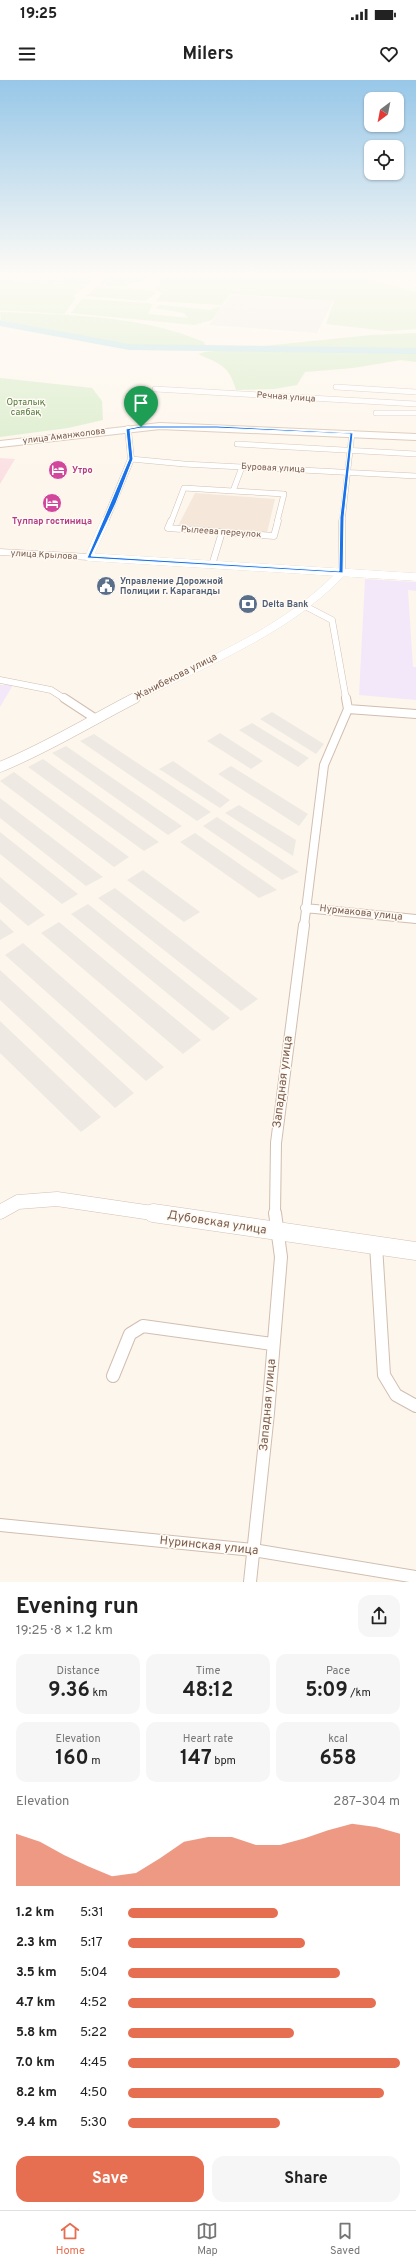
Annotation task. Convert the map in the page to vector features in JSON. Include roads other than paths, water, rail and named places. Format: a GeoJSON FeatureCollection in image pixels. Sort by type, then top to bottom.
{"type":"FeatureCollection","features":[{"type":"Feature","properties":{"kind":"main road","name":"улица Аманжолова"},"geometry":{"type":"LineString","coordinates":[[0,444],[147,426],[217,427],[416,437]]}},
{"type":"Feature","properties":{"kind":"main road","name":"Дубовская улица"},"geometry":{"type":"LineString","coordinates":[[0,1212],[18,1202],[57,1198],[276,1232],[416,1251]]}},
{"type":"Feature","properties":{"kind":"street"},"geometry":{"type":"LineString","coordinates":[[336,387],[416,392]]}},
{"type":"Feature","properties":{"kind":"street","name":"Речная улица"},"geometry":{"type":"LineString","coordinates":[[155,389],[416,404]]}},
{"type":"Feature","properties":{"kind":"street"},"geometry":{"type":"LineString","coordinates":[[376,413],[416,414]]}},
{"type":"Feature","properties":{"kind":"street"},"geometry":{"type":"LineString","coordinates":[[128,439],[147,426]]}},
{"type":"Feature","properties":{"kind":"street"},"geometry":{"type":"LineString","coordinates":[[128,429],[131,459],[89,557],[416,577]]}},
{"type":"Feature","properties":{"kind":"street"},"geometry":{"type":"LineString","coordinates":[[342,572],[342,517],[352,433]]}},
{"type":"Feature","properties":{"kind":"street"},"geometry":{"type":"LineString","coordinates":[[237,444],[416,454]]}},
{"type":"Feature","properties":{"kind":"street","name":"Буровая улица"},"geometry":{"type":"LineString","coordinates":[[131,459],[242,467],[416,476]]}},
{"type":"Feature","properties":{"kind":"street"},"geometry":{"type":"LineString","coordinates":[[233,491],[242,467]]}},
{"type":"Feature","properties":{"kind":"street","name":"Рылеева переулок"},"geometry":{"type":"LineString","coordinates":[[184,488],[233,491],[284,494],[274,536],[168,528],[184,488]]}},
{"type":"Feature","properties":{"kind":"street"},"geometry":{"type":"LineString","coordinates":[[212,565],[222,532]]}},
{"type":"Feature","properties":{"kind":"street","name":"улица Крылова"},"geometry":{"type":"LineString","coordinates":[[0,552],[89,557]]}},
{"type":"Feature","properties":{"kind":"street","name":"Жанибекова улица"},"geometry":{"type":"LineString","coordinates":[[0,767],[34,753],[96,718],[276,626],[330,586],[342,572]]}},
{"type":"Feature","properties":{"kind":"street"},"geometry":{"type":"LineString","coordinates":[[305,606],[332,620],[348,710],[416,714]]}},
{"type":"Feature","properties":{"kind":"street"},"geometry":{"type":"LineString","coordinates":[[0,680],[47,688],[96,718]]}},
{"type":"Feature","properties":{"kind":"street","name":"Западная улица"},"geometry":{"type":"LineString","coordinates":[[250,1582],[268,1414],[272,1344],[281,1257],[276,1232],[274,1205],[276,1143],[324,765],[348,710]]}},
{"type":"Feature","properties":{"kind":"street","name":"Нурмакова улица"},"geometry":{"type":"LineString","coordinates":[[305,908],[416,919]]}},
{"type":"Feature","properties":{"kind":"street"},"geometry":{"type":"LineString","coordinates":[[376,1246],[384,1375],[390,1390],[405,1403],[416,1406]]}},
{"type":"Feature","properties":{"kind":"street"},"geometry":{"type":"LineString","coordinates":[[113,1376],[130,1334],[143,1326],[272,1344]]}},
{"type":"Feature","properties":{"kind":"street","name":"Нуринская улица"},"geometry":{"type":"LineString","coordinates":[[0,1524],[253,1550],[416,1577]]}},
{"type":"Feature","properties":{"kind":"waterway"},"geometry":{"type":"LineString","coordinates":[[103,342],[129,347],[416,351]]}},
{"type":"Feature","properties":{"kind":"place","name":"Утро"},"geometry":{"type":"Point","coordinates":[58,470]}},
{"type":"Feature","properties":{"kind":"place","name":"Тулпар гостиница"},"geometry":{"type":"Point","coordinates":[52,503]}},
{"type":"Feature","properties":{"kind":"place","name":"Управление Дорожной Полиции г. Караганды"},"geometry":{"type":"Point","coordinates":[106,586]}},
{"type":"Feature","properties":{"kind":"place","name":"Delta Bank"},"geometry":{"type":"Point","coordinates":[248,604]}},
{"type":"Feature","properties":{"kind":"park label","name":"Орталық саябақ"},"geometry":{"type":"Point","coordinates":[26,408]}}]}
